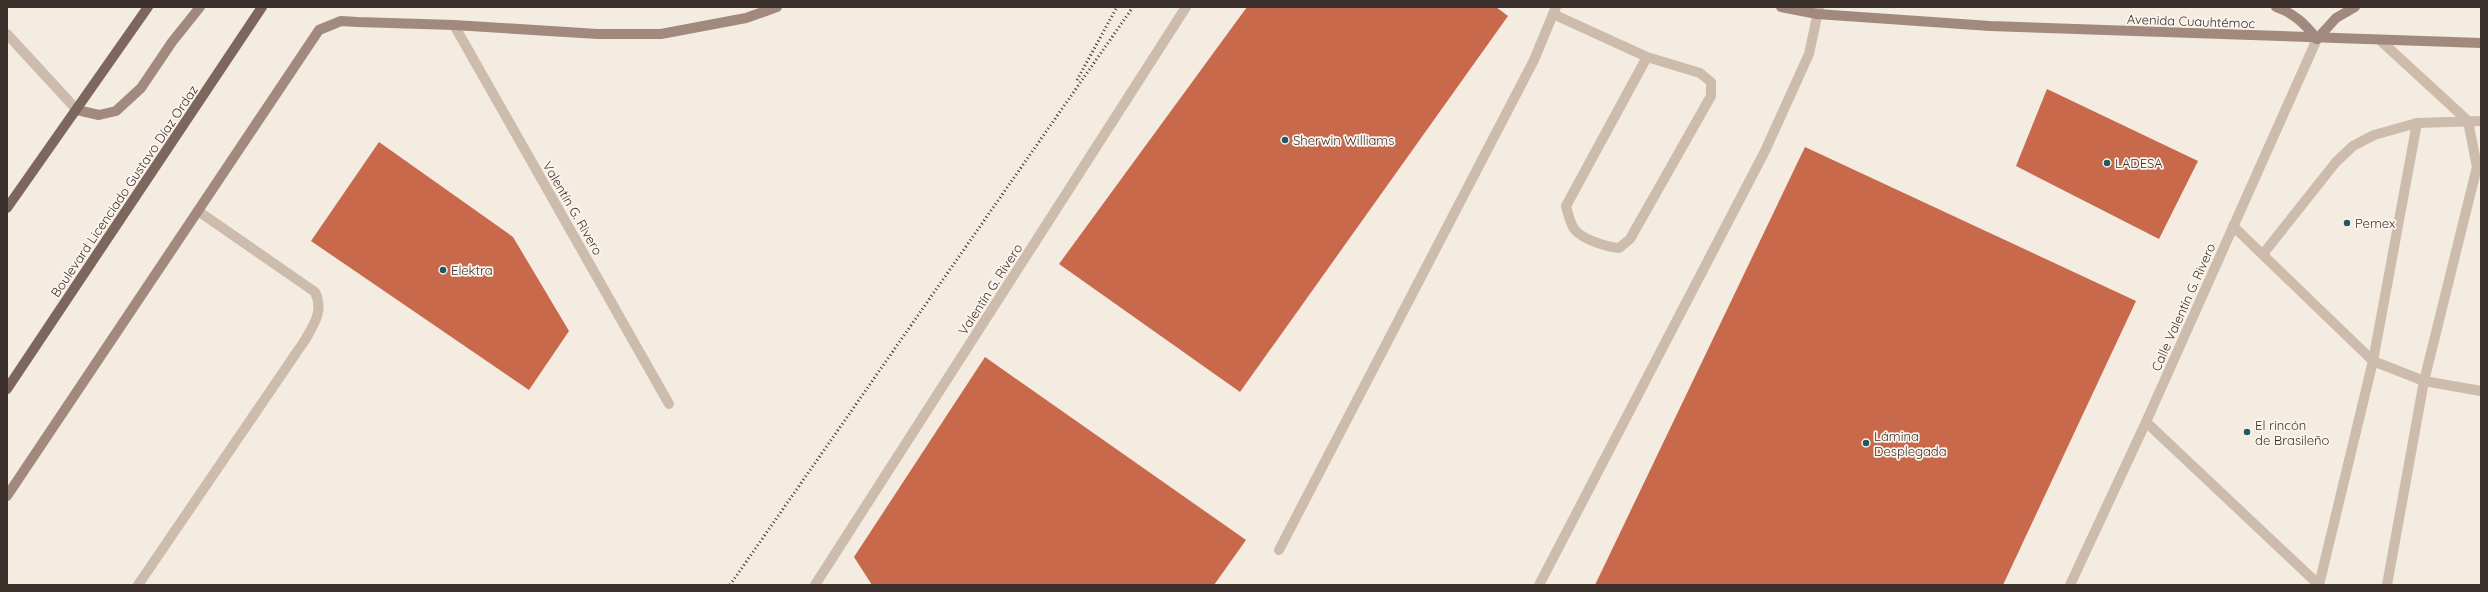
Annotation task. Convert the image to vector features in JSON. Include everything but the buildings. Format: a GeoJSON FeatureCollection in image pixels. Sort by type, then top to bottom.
{"type":"FeatureCollection","features":[{"type":"Feature","properties":{"kind":"main road"},"geometry":{"type":"LineString","coordinates":[[7,208],[148,7]]}},
{"type":"Feature","properties":{"kind":"main road"},"geometry":{"type":"LineString","coordinates":[[77,110],[100,116],[116,111],[141,88],[172,42],[200,7]]}},
{"type":"Feature","properties":{"kind":"main road","name":"Boulevard Licenciado Gustavo Díaz Ordaz"},"geometry":{"type":"LineString","coordinates":[[7,388],[262,7]]}},
{"type":"Feature","properties":{"kind":"main road"},"geometry":{"type":"LineString","coordinates":[[7,496],[319,30],[341,21],[454,25],[598,34],[661,34],[746,18],[776,7]]}},
{"type":"Feature","properties":{"kind":"main road","name":"Avenida Cuauhtémoc"},"geometry":{"type":"LineString","coordinates":[[1781,7],[1998,26],[2317,39],[2481,43]]}},
{"type":"Feature","properties":{"kind":"main road"},"geometry":{"type":"LineString","coordinates":[[2276,7],[2288,11],[2302,21],[2317,39],[2336,18],[2355,7]]}},
{"type":"Feature","properties":{"kind":"street","name":"Valentín G. Rivero"},"geometry":{"type":"LineString","coordinates":[[817,584],[1186,7]]}},
{"type":"Feature","properties":{"kind":"street"},"geometry":{"type":"LineString","coordinates":[[1279,550],[1534,60],[1555,10],[1647,57],[1700,73],[1711,82],[1711,96],[1630,239],[1619,248],[1605,247],[1575,230],[1569,218],[1566,206],[1647,57]]}},
{"type":"Feature","properties":{"kind":"street"},"geometry":{"type":"LineString","coordinates":[[1538,585],[1765,151],[1809,54],[1818,11]]}},
{"type":"Feature","properties":{"kind":"street","name":"Valentín G. Rivero"},"geometry":{"type":"LineString","coordinates":[[454,25],[669,404]]}},
{"type":"Feature","properties":{"kind":"street"},"geometry":{"type":"LineString","coordinates":[[7,34],[77,110]]}},
{"type":"Feature","properties":{"kind":"street","name":"Calle Valentín G. Rivero"},"geometry":{"type":"LineString","coordinates":[[2070,585],[2146,422],[2317,39]]}},
{"type":"Feature","properties":{"kind":"street"},"geometry":{"type":"LineString","coordinates":[[2381,41],[2468,121],[2479,169],[2424,381],[2386,585]]}},
{"type":"Feature","properties":{"kind":"street"},"geometry":{"type":"LineString","coordinates":[[2263,254],[2336,162],[2353,146],[2374,135],[2417,123],[2481,121]]}},
{"type":"Feature","properties":{"kind":"street"},"geometry":{"type":"LineString","coordinates":[[2146,422],[2319,585],[2373,362],[2417,123]]}},
{"type":"Feature","properties":{"kind":"street"},"geometry":{"type":"LineString","coordinates":[[138,585],[305,340],[318,318],[320,302],[315,292],[198,211]]}},
{"type":"Feature","properties":{"kind":"street"},"geometry":{"type":"LineString","coordinates":[[2233,226],[2373,362],[2424,381],[2481,391]]}},
{"type":"Feature","properties":{"kind":"railway"},"geometry":{"type":"LineString","coordinates":[[1077,80],[1117,7]]}},
{"type":"Feature","properties":{"kind":"railway"},"geometry":{"type":"LineString","coordinates":[[730,585],[1133,7]]}},
{"type":"Feature","properties":{"kind":"place","name":"Sherwin Williams"},"geometry":{"type":"Point","coordinates":[1285,140]}},
{"type":"Feature","properties":{"kind":"place","name":"LADESA"},"geometry":{"type":"Point","coordinates":[2107,163]}},
{"type":"Feature","properties":{"kind":"place","name":"Pemex"},"geometry":{"type":"Point","coordinates":[2347,223]}},
{"type":"Feature","properties":{"kind":"place","name":"Elektra"},"geometry":{"type":"Point","coordinates":[443,270]}},
{"type":"Feature","properties":{"kind":"place","name":"El rincón de Brasileño"},"geometry":{"type":"Point","coordinates":[2247,432]}},
{"type":"Feature","properties":{"kind":"place","name":"Lámina Desplegada"},"geometry":{"type":"Point","coordinates":[1866,443]}}]}
